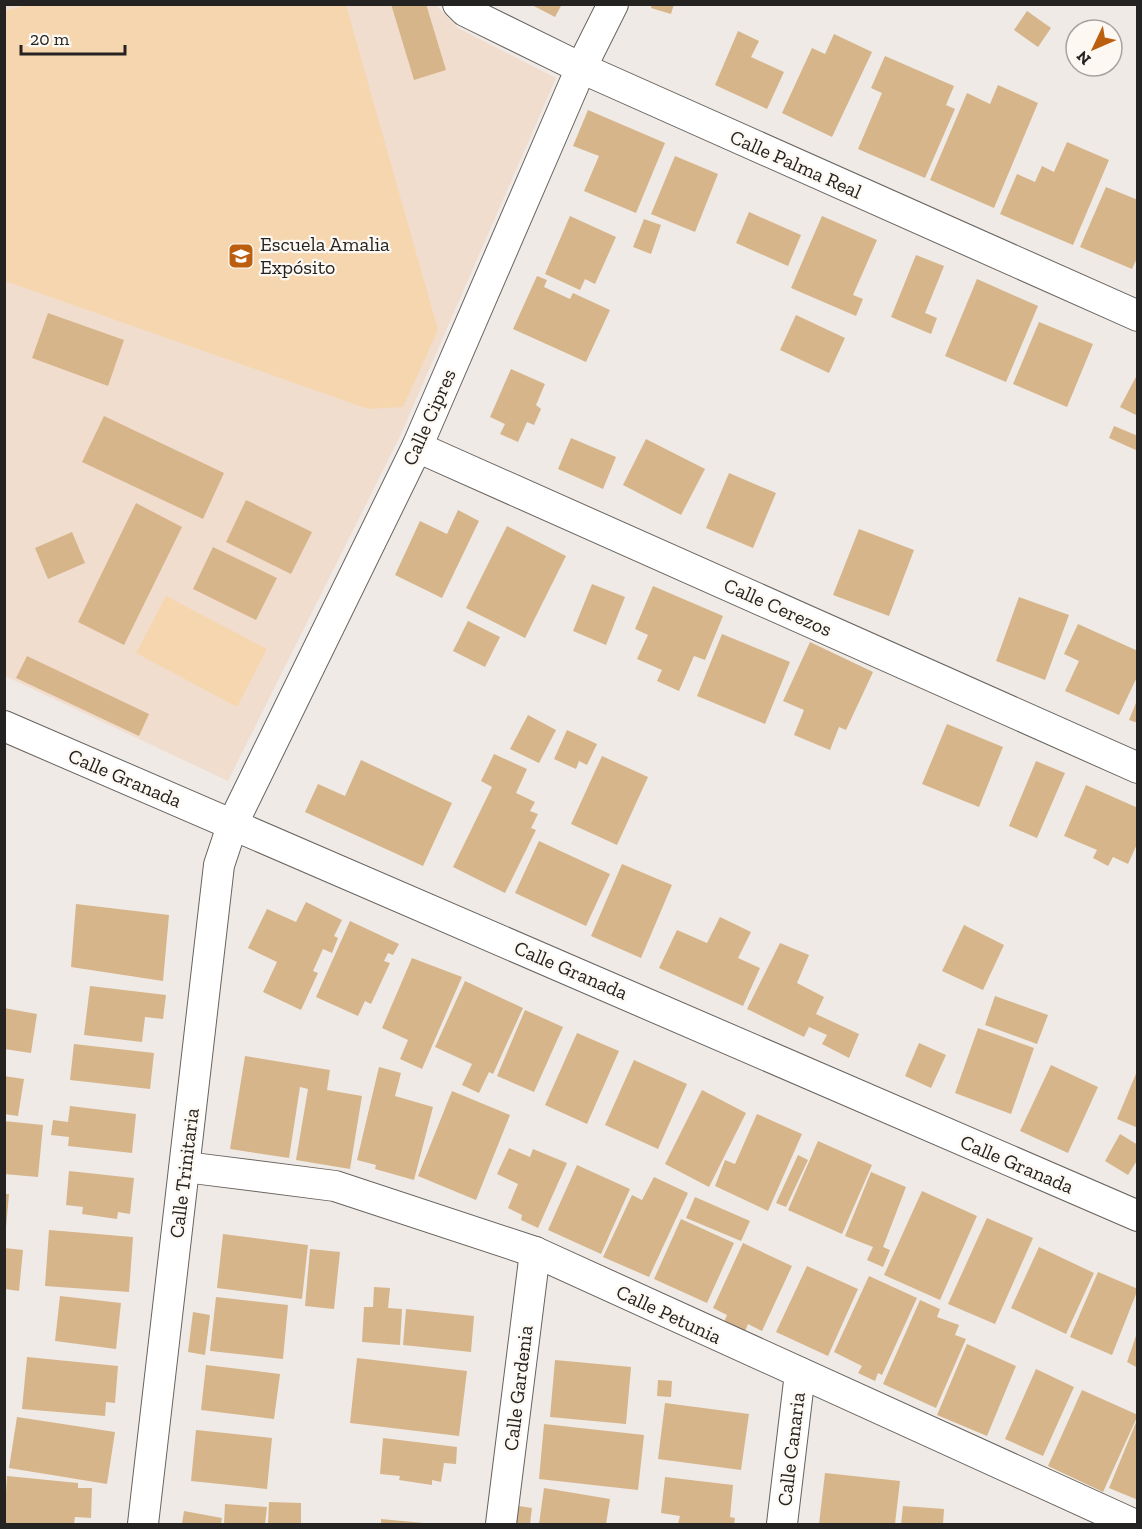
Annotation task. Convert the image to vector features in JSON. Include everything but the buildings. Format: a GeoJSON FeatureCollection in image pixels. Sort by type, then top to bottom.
{"type":"FeatureCollection","features":[{"type":"Feature","properties":{"kind":"street","name":"Calle Palma Real"},"geometry":{"type":"LineString","coordinates":[[458,4],[465,11],[581,68],[1137,316]]}},
{"type":"Feature","properties":{"kind":"street","name":"Calle Cipres"},"geometry":{"type":"LineString","coordinates":[[233,823],[417,447],[581,68],[613,4]]}},
{"type":"Feature","properties":{"kind":"street","name":"Calle Cerezos"},"geometry":{"type":"LineString","coordinates":[[417,447],[1137,768]]}},
{"type":"Feature","properties":{"kind":"street","name":"Calle Granada"},"geometry":{"type":"LineString","coordinates":[[4,726],[233,823],[1137,1216]]}},
{"type":"Feature","properties":{"kind":"street","name":"Calle Trinitaria"},"geometry":{"type":"LineString","coordinates":[[143,1524],[219,865],[233,823]]}},
{"type":"Feature","properties":{"kind":"street","name":"Calle Petunia"},"geometry":{"type":"LineString","coordinates":[[185,1167],[335,1186],[535,1252],[1133,1524]]}},
{"type":"Feature","properties":{"kind":"street","name":"Calle Gardenia"},"geometry":{"type":"LineString","coordinates":[[501,1524],[535,1252]]}},
{"type":"Feature","properties":{"kind":"street","name":"Calle Canaria"},"geometry":{"type":"LineString","coordinates":[[782,1524],[800,1373]]}},
{"type":"Feature","properties":{"kind":"shaded area","name":"Escuela Amalia Expósito"},"geometry":{"type":"Polygon","coordinates":[[[5,5],[436,5],[458,28],[556,78],[401,434],[228,781],[5,676],[5,5]]]}},
{"type":"Feature","properties":{"kind":"shaded area"},"geometry":{"type":"Polygon","coordinates":[[[27,5],[346,5],[438,330],[403,407],[368,409],[5,281],[5,11],[27,5]]]}},
{"type":"Feature","properties":{"kind":"shaded area"},"geometry":{"type":"Polygon","coordinates":[[[166,596],[267,649],[237,707],[136,653],[166,596]]]}},
{"type":"Feature","properties":{"kind":"place","name":"Escuela Amalia Expósito"},"geometry":{"type":"Point","coordinates":[241,256]}}]}
